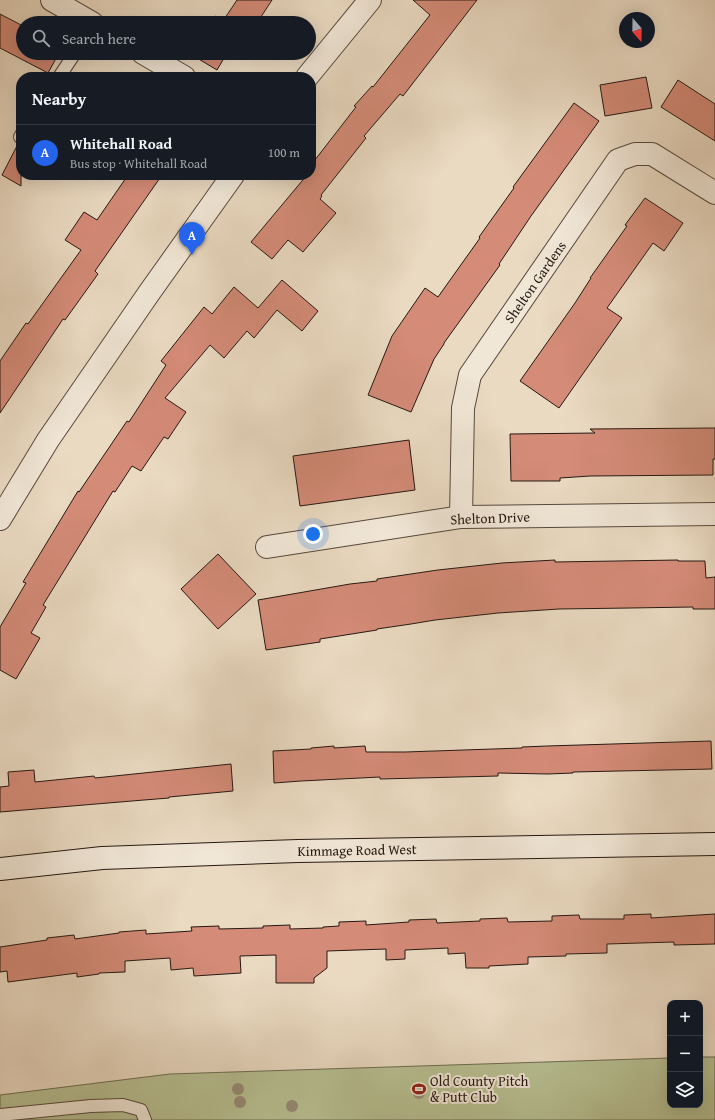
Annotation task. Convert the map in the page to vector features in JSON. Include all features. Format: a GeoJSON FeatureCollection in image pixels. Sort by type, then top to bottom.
{"type":"FeatureCollection","features":[{"type":"Feature","properties":{"kind":"street"},"geometry":{"type":"LineString","coordinates":[[52,0],[80,16]]}},
{"type":"Feature","properties":{"kind":"street"},"geometry":{"type":"LineString","coordinates":[[311,72],[370,0]]}},
{"type":"Feature","properties":{"kind":"street"},"geometry":{"type":"LineString","coordinates":[[155,60],[175,72]]}},
{"type":"Feature","properties":{"kind":"street","name":"Shelton Gardens"},"geometry":{"type":"LineString","coordinates":[[461,517],[463,408],[470,376],[618,160],[634,154],[652,154],[715,192]]}},
{"type":"Feature","properties":{"kind":"street"},"geometry":{"type":"LineString","coordinates":[[0,519],[48,440],[229,180]]}},
{"type":"Feature","properties":{"kind":"street","name":"Shelton Drive"},"geometry":{"type":"LineString","coordinates":[[267,547],[461,517],[715,514]]}},
{"type":"Feature","properties":{"kind":"street","name":"Kimmage Road West"},"geometry":{"type":"LineString","coordinates":[[0,869],[102,858],[298,851],[715,844]]}},
{"type":"Feature","properties":{"kind":"lane"},"geometry":{"type":"LineString","coordinates":[[62,72],[70,60]]}},
{"type":"Feature","properties":{"kind":"lane"},"geometry":{"type":"LineString","coordinates":[[0,1115],[91,1106],[123,1105],[141,1110],[145,1120]]}},
{"type":"Feature","properties":{"kind":"green space","name":"Old County Pitch & Putt Club"},"geometry":{"type":"Polygon","coordinates":[[[703,1057],[715,1057],[715,1120],[0,1120],[0,1095],[170,1074],[667,1058],[667,1108],[703,1108],[703,1057]]]}},
{"type":"Feature","properties":{"kind":"building"},"geometry":{"type":"Polygon","coordinates":[[[237,0],[272,0],[262,16],[226,16],[237,0]]]}},
{"type":"Feature","properties":{"kind":"building"},"geometry":{"type":"Polygon","coordinates":[[[413,0],[477,0],[403,96],[400,94],[364,136],[366,138],[321,195],[322,196],[320,199],[336,213],[303,252],[288,240],[272,259],[251,242],[303,180],[316,180],[316,159],[356,107],[354,106],[372,86],[373,87],[430,15],[413,0]]]}},
{"type":"Feature","properties":{"kind":"building"},"geometry":{"type":"Polygon","coordinates":[[[0,14],[16,22],[16,56],[0,48],[0,14]]]}},
{"type":"Feature","properties":{"kind":"building"},"geometry":{"type":"Polygon","coordinates":[[[23,60],[55,60],[49,72],[23,60]]]}},
{"type":"Feature","properties":{"kind":"building"},"geometry":{"type":"Polygon","coordinates":[[[200,60],[223,60],[217,70],[200,60]]]}},
{"type":"Feature","properties":{"kind":"building"},"geometry":{"type":"Polygon","coordinates":[[[646,77],[652,108],[605,116],[600,85],[646,77]]]}},
{"type":"Feature","properties":{"kind":"building"},"geometry":{"type":"Polygon","coordinates":[[[678,80],[715,104],[715,141],[661,107],[678,80]]]}},
{"type":"Feature","properties":{"kind":"building"},"geometry":{"type":"Polygon","coordinates":[[[574,103],[599,121],[531,216],[499,264],[500,265],[444,343],[434,359],[411,412],[368,395],[392,336],[425,288],[438,297],[480,238],[479,237],[514,188],[513,187],[574,103]]]}},
{"type":"Feature","properties":{"kind":"building"},"geometry":{"type":"Polygon","coordinates":[[[16,148],[16,180],[21,180],[21,186],[2,175],[16,148]]]}},
{"type":"Feature","properties":{"kind":"building"},"geometry":{"type":"Polygon","coordinates":[[[125,180],[159,180],[95,271],[98,274],[65,320],[63,319],[0,413],[0,361],[26,323],[28,324],[81,250],[65,240],[84,212],[97,220],[125,180]]]}},
{"type":"Feature","properties":{"kind":"building"},"geometry":{"type":"Polygon","coordinates":[[[645,198],[683,223],[664,251],[653,243],[607,308],[622,318],[559,408],[520,381],[575,303],[590,278],[627,226],[625,225],[645,198]]]}},
{"type":"Feature","properties":{"kind":"building"},"geometry":{"type":"Polygon","coordinates":[[[282,280],[318,311],[302,331],[277,310],[254,338],[247,331],[224,358],[210,345],[165,398],[186,412],[168,439],[164,437],[141,471],[132,466],[115,492],[113,491],[43,605],[46,607],[31,633],[40,638],[16,679],[0,670],[0,627],[26,583],[23,582],[78,491],[79,492],[127,421],[129,422],[166,365],[161,361],[204,307],[212,314],[234,287],[258,308],[282,280]]]}},
{"type":"Feature","properties":{"kind":"building"},"geometry":{"type":"Polygon","coordinates":[[[715,428],[715,459],[713,459],[713,475],[590,476],[560,478],[560,481],[511,481],[510,434],[595,433],[590,429],[715,428]]]}},
{"type":"Feature","properties":{"kind":"building"},"geometry":{"type":"Polygon","coordinates":[[[409,440],[415,490],[300,506],[293,456],[409,440]]]}},
{"type":"Feature","properties":{"kind":"building"},"geometry":{"type":"Polygon","coordinates":[[[218,554],[256,594],[218,629],[181,589],[218,554]]]}},
{"type":"Feature","properties":{"kind":"building"},"geometry":{"type":"Polygon","coordinates":[[[555,560],[555,562],[705,561],[706,578],[715,577],[715,609],[693,609],[693,607],[559,609],[498,613],[435,620],[377,629],[320,639],[320,642],[266,650],[258,600],[438,570],[502,563],[555,560]]]}},
{"type":"Feature","properties":{"kind":"building"},"geometry":{"type":"Polygon","coordinates":[[[711,741],[712,769],[573,772],[548,774],[498,773],[498,776],[380,779],[380,777],[274,783],[273,751],[334,746],[334,748],[365,746],[366,752],[405,752],[711,741]]]}},
{"type":"Feature","properties":{"kind":"building"},"geometry":{"type":"Polygon","coordinates":[[[231,764],[233,791],[169,798],[0,812],[0,787],[9,786],[8,772],[34,770],[35,782],[94,776],[95,778],[231,764]]]}},
{"type":"Feature","properties":{"kind":"building"},"geometry":{"type":"Polygon","coordinates":[[[651,914],[651,918],[715,914],[715,944],[674,945],[674,942],[607,944],[607,953],[528,957],[528,964],[489,966],[489,968],[466,968],[465,953],[448,954],[448,948],[405,950],[405,959],[386,960],[386,949],[327,951],[327,968],[314,978],[314,983],[276,983],[276,955],[240,956],[241,973],[194,976],[193,968],[171,970],[170,958],[125,961],[125,972],[99,973],[77,977],[77,973],[8,982],[7,971],[0,972],[0,947],[47,940],[47,938],[74,935],[75,939],[119,932],[146,930],[146,934],[192,931],[191,927],[219,926],[219,929],[263,928],[263,926],[290,925],[290,929],[339,926],[339,922],[366,921],[366,925],[409,922],[409,920],[436,919],[437,923],[507,918],[508,922],[552,921],[552,916],[579,915],[580,919],[624,919],[624,915],[651,914]]]}},
{"type":"Feature","properties":{"kind":"place","name":"Whitehall Road"},"geometry":{"type":"Point","coordinates":[192,255]}},
{"type":"Feature","properties":{"kind":"place","name":"Old County Pitch & Putt Club"},"geometry":{"type":"Point","coordinates":[419,1089]}}]}
